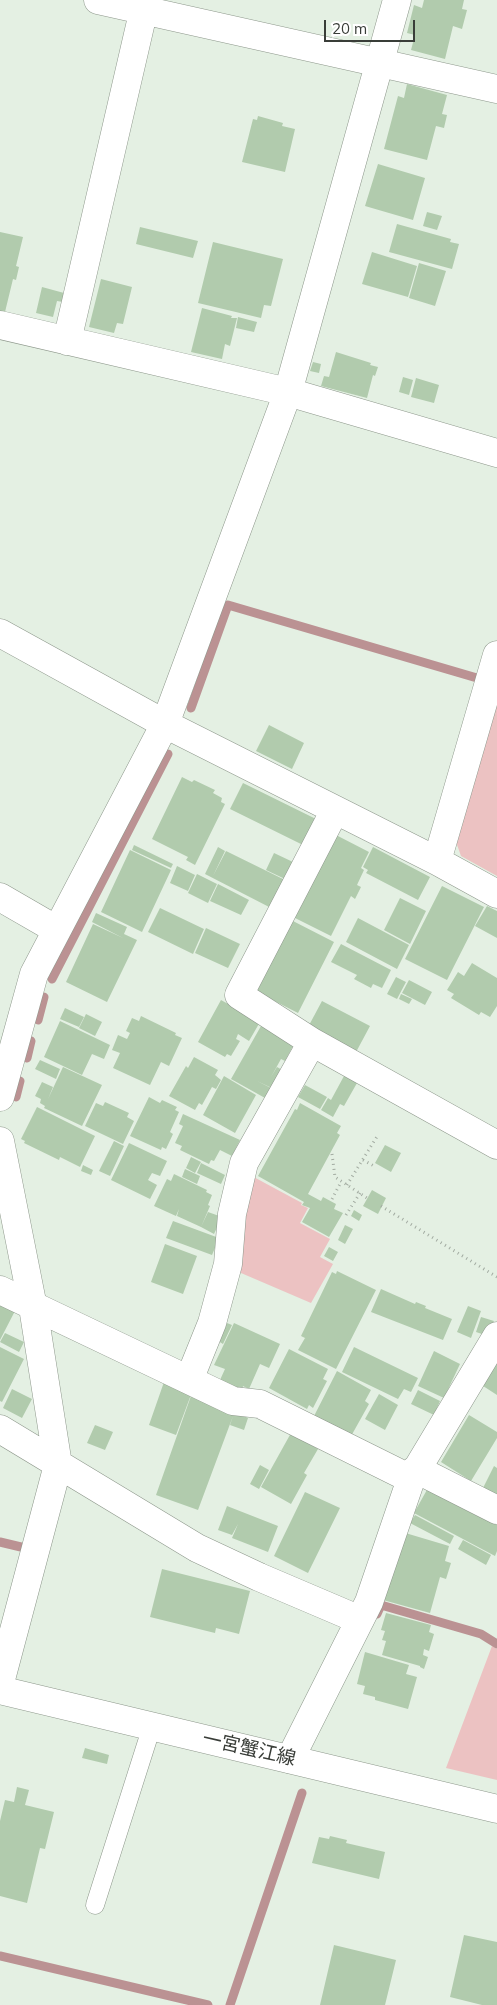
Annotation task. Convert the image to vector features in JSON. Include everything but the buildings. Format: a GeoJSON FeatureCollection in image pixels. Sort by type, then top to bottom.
{"type":"FeatureCollection","features":[{"type":"Feature","properties":{"kind":"street"},"geometry":{"type":"LineString","coordinates":[[98,0],[144,5],[379,64],[497,89]]}},
{"type":"Feature","properties":{"kind":"street"},"geometry":{"type":"LineString","coordinates":[[0,1097],[34,974],[165,724],[288,392],[397,0]]}},
{"type":"Feature","properties":{"kind":"street"},"geometry":{"type":"LineString","coordinates":[[67,341],[144,5]]}},
{"type":"Feature","properties":{"kind":"street"},"geometry":{"type":"LineString","coordinates":[[0,325],[288,392],[497,453]]}},
{"type":"Feature","properties":{"kind":"street"},"geometry":{"type":"LineString","coordinates":[[0,633],[165,724],[437,861],[497,894]]}},
{"type":"Feature","properties":{"kind":"street"},"geometry":{"type":"LineString","coordinates":[[437,861],[497,655]]}},
{"type":"Feature","properties":{"kind":"street"},"geometry":{"type":"LineString","coordinates":[[335,810],[239,995],[312,1042],[497,1144]]}},
{"type":"Feature","properties":{"kind":"street"},"geometry":{"type":"LineString","coordinates":[[0,897],[57,930]]}},
{"type":"Feature","properties":{"kind":"street"},"geometry":{"type":"LineString","coordinates":[[189,1380],[212,1323],[228,1264],[232,1214],[244,1163],[312,1042]]}},
{"type":"Feature","properties":{"kind":"street"},"geometry":{"type":"LineString","coordinates":[[0,1141],[33,1306],[58,1465],[0,1683]]}},
{"type":"Feature","properties":{"kind":"street"},"geometry":{"type":"LineString","coordinates":[[0,1290],[233,1401],[260,1404],[497,1510]]}},
{"type":"Feature","properties":{"kind":"street"},"geometry":{"type":"LineString","coordinates":[[290,1759],[369,1602],[414,1474],[497,1336]]}},
{"type":"Feature","properties":{"kind":"street"},"geometry":{"type":"LineString","coordinates":[[0,1429],[197,1548],[360,1620]]}},
{"type":"Feature","properties":{"kind":"street","name":"一宮蟹江線"},"geometry":{"type":"LineString","coordinates":[[0,1690],[497,1809]]}},
{"type":"Feature","properties":{"kind":"lane"},"geometry":{"type":"LineString","coordinates":[[95,1905],[152,1726]]}},
{"type":"Feature","properties":{"kind":"path"},"geometry":{"type":"LineString","coordinates":[[347,1185],[378,1136]]}},
{"type":"Feature","properties":{"kind":"path"},"geometry":{"type":"LineString","coordinates":[[332,1154],[335,1177],[367,1198]]}},
{"type":"Feature","properties":{"kind":"path"},"geometry":{"type":"LineString","coordinates":[[363,1160],[374,1166]]}},
{"type":"Feature","properties":{"kind":"path"},"geometry":{"type":"LineString","coordinates":[[332,1198],[342,1182]]}},
{"type":"Feature","properties":{"kind":"path"},"geometry":{"type":"LineString","coordinates":[[346,1215],[360,1193]]}},
{"type":"Feature","properties":{"kind":"path"},"geometry":{"type":"LineString","coordinates":[[382,1206],[497,1277]]}},
{"type":"Feature","properties":{"kind":"shaded area"},"geometry":{"type":"Polygon","coordinates":[[[497,692],[497,876],[461,856],[455,839],[497,692]]]}},
{"type":"Feature","properties":{"kind":"shaded area"},"geometry":{"type":"Polygon","coordinates":[[[250,1175],[302,1203],[301,1205],[308,1208],[300,1223],[330,1239],[320,1257],[333,1264],[311,1303],[234,1270],[250,1175]]]}},
{"type":"Feature","properties":{"kind":"shaded area"},"geometry":{"type":"Polygon","coordinates":[[[492,1646],[497,1649],[497,1780],[446,1768],[492,1646]]]}},
{"type":"Feature","properties":{"kind":"waterway"},"geometry":{"type":"LineString","coordinates":[[191,708],[228,605],[477,678]]}},
{"type":"Feature","properties":{"kind":"waterway"},"geometry":{"type":"LineString","coordinates":[[52,979],[168,754]]}},
{"type":"Feature","properties":{"kind":"waterway"},"geometry":{"type":"LineString","coordinates":[[38,1020],[44,997]]}},
{"type":"Feature","properties":{"kind":"waterway"},"geometry":{"type":"LineString","coordinates":[[27,1058],[31,1041]]}},
{"type":"Feature","properties":{"kind":"waterway"},"geometry":{"type":"LineString","coordinates":[[16,1097],[20,1081]]}},
{"type":"Feature","properties":{"kind":"waterway"},"geometry":{"type":"LineString","coordinates":[[0,1542],[21,1547]]}},
{"type":"Feature","properties":{"kind":"waterway"},"geometry":{"type":"LineString","coordinates":[[377,1614],[381,1605],[481,1634],[497,1644]]}},
{"type":"Feature","properties":{"kind":"waterway"},"geometry":{"type":"LineString","coordinates":[[230,2005],[302,1793]]}},
{"type":"Feature","properties":{"kind":"waterway"},"geometry":{"type":"LineString","coordinates":[[0,1956],[208,2005]]}}]}
